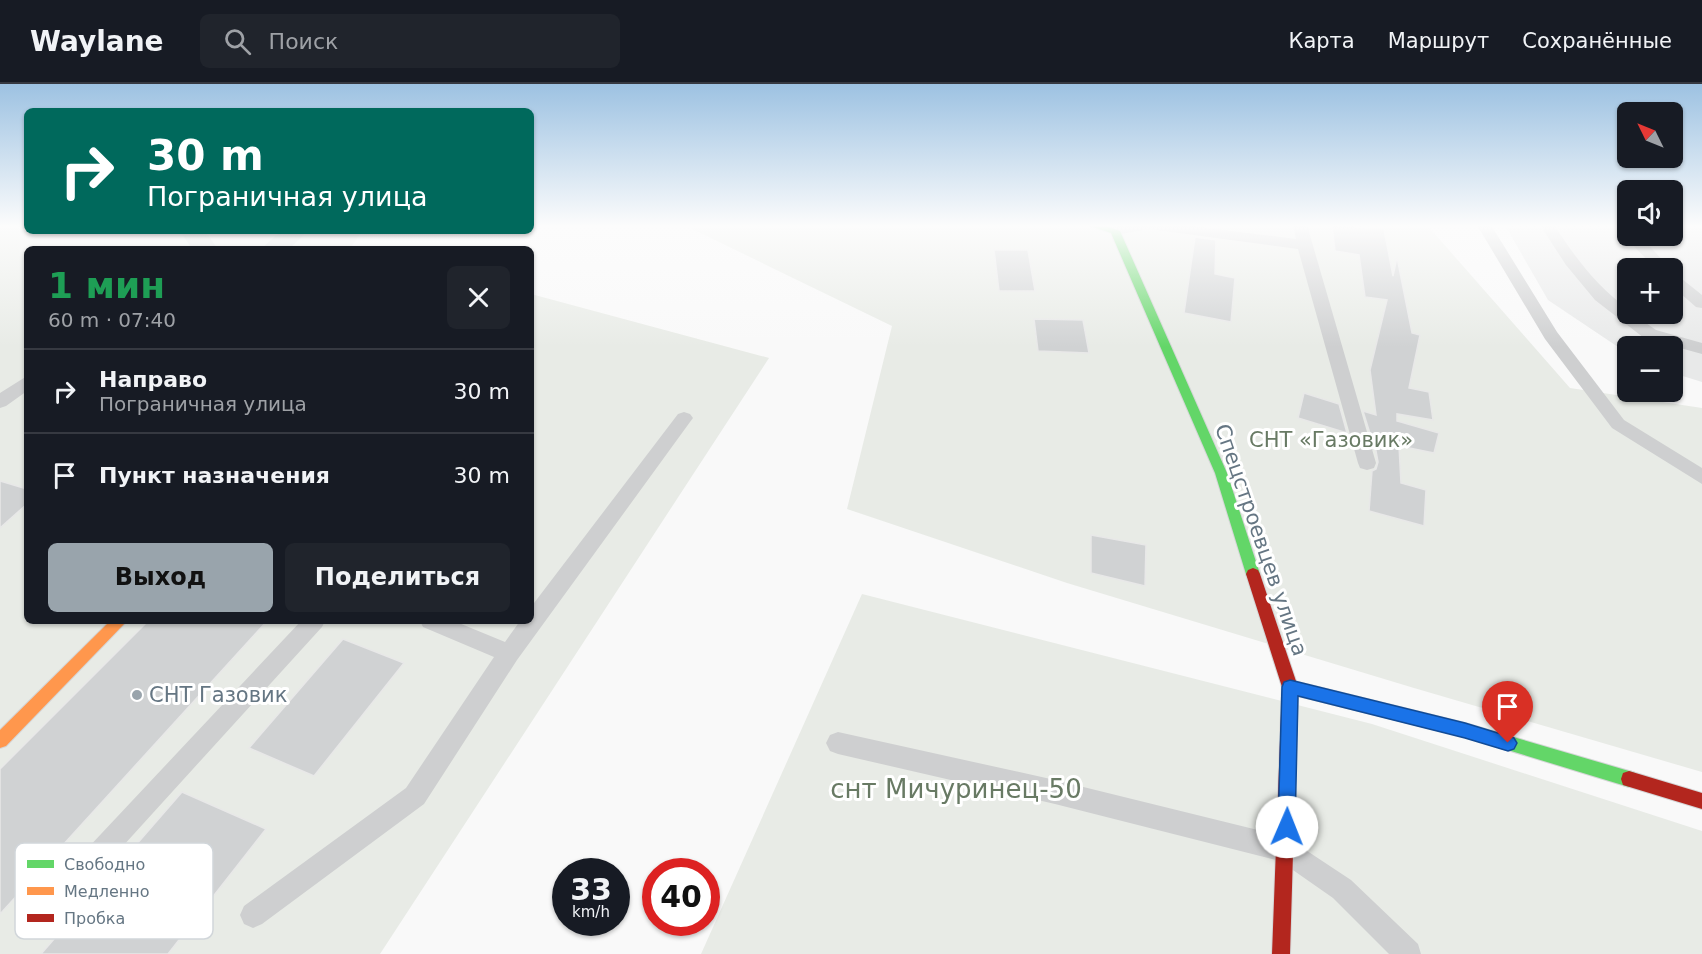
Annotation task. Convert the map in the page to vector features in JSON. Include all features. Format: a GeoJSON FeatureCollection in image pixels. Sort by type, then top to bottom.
{"type":"FeatureCollection","features":[{"type":"Feature","properties":{"kind":"street","name":"Спецстроевцев улица"},"geometry":{"type":"LineString","coordinates":[[1130,266],[1221,473],[1290,687],[1281,954]]}},
{"type":"Feature","properties":{"kind":"street"},"geometry":{"type":"LineString","coordinates":[[0,741],[117,624]]}},
{"type":"Feature","properties":{"kind":"street"},"geometry":{"type":"LineString","coordinates":[[1290,687],[1465,730],[1702,801]]}},
{"type":"Feature","properties":{"kind":"lane"},"geometry":{"type":"LineString","coordinates":[[1310,266],[1366,463]]}},
{"type":"Feature","properties":{"kind":"lane"},"geometry":{"type":"LineString","coordinates":[[1509,266],[1551,335],[1618,424],[1702,477]]}},
{"type":"Feature","properties":{"kind":"lane"},"geometry":{"type":"LineString","coordinates":[[1574,266],[1600,297],[1650,334],[1702,349]]}},
{"type":"Feature","properties":{"kind":"lane"},"geometry":{"type":"LineString","coordinates":[[1683,287],[1702,303]]}},
{"type":"Feature","properties":{"kind":"lane"},"geometry":{"type":"LineString","coordinates":[[0,402],[24,384]]}},
{"type":"Feature","properties":{"kind":"lane"},"geometry":{"type":"LineString","coordinates":[[534,619],[684,418]]}},
{"type":"Feature","properties":{"kind":"lane"},"geometry":{"type":"LineString","coordinates":[[109,843],[311,624]]}},
{"type":"Feature","properties":{"kind":"lane"},"geometry":{"type":"LineString","coordinates":[[438,624],[509,653]]}},
{"type":"Feature","properties":{"kind":"lane"},"geometry":{"type":"LineString","coordinates":[[253,915],[415,796],[531,624]]}},
{"type":"Feature","properties":{"kind":"lane"},"geometry":{"type":"LineString","coordinates":[[838,743],[1055,792],[1286,850],[1342,889],[1408,954]]}},
{"type":"Feature","properties":{"kind":"shaded area"},"geometry":{"type":"Polygon","coordinates":[[[1528,266],[1617,266],[1617,324],[1683,324],[1683,266],[1702,266],[1702,382],[1683,376],[1683,336],[1617,336],[1617,346],[1548,300],[1528,266]]]}},
{"type":"Feature","properties":{"kind":"green space"},"geometry":{"type":"Polygon","coordinates":[[[0,266],[24,266],[24,624],[534,624],[534,295],[769,358],[380,954],[0,954],[0,266]]]}},
{"type":"Feature","properties":{"kind":"green space","name":"СНТ «Газовик»"},"geometry":{"type":"Polygon","coordinates":[[[768,266],[1463,266],[1570,388],[1617,395],[1617,402],[1662,402],[1702,408],[1702,772],[1067,583],[847,509],[892,326],[768,266]]]}},
{"type":"Feature","properties":{"kind":"green space","name":"снт Мичуринец-50"},"geometry":{"type":"Polygon","coordinates":[[[862,594],[1372,724],[1702,831],[1702,954],[701,954],[709,936],[720,936],[720,912],[862,594]]]}},
{"type":"Feature","properties":{"kind":"building"},"geometry":{"type":"Polygon","coordinates":[[[996,266],[1031,266],[1035,291],[999,291],[996,266]]]}},
{"type":"Feature","properties":{"kind":"building"},"geometry":{"type":"Polygon","coordinates":[[[1191,266],[1215,266],[1215,274],[1235,278],[1231,322],[1184,313],[1191,266]]]}},
{"type":"Feature","properties":{"kind":"building"},"geometry":{"type":"Polygon","coordinates":[[[1361,266],[1391,266],[1393,276],[1395,266],[1399,266],[1412,333],[1420,335],[1409,388],[1429,392],[1433,420],[1397,414],[1397,421],[1439,433],[1434,453],[1399,446],[1401,483],[1426,490],[1424,526],[1369,511],[1372,471],[1376,469],[1378,462],[1374,440],[1372,440],[1363,411],[1376,415],[1370,370],[1387,300],[1365,297],[1361,266]]]}},
{"type":"Feature","properties":{"kind":"building"},"geometry":{"type":"Polygon","coordinates":[[[1034,319],[1083,320],[1089,353],[1038,351],[1034,319]]]}},
{"type":"Feature","properties":{"kind":"building"},"geometry":{"type":"Polygon","coordinates":[[[1304,393],[1339,404],[1347,433],[1298,418],[1304,393]]]}},
{"type":"Feature","properties":{"kind":"building"},"geometry":{"type":"Polygon","coordinates":[[[0,481],[24,488],[24,507],[0,528],[0,481]]]}},
{"type":"Feature","properties":{"kind":"building"},"geometry":{"type":"Polygon","coordinates":[[[1091,535],[1146,545],[1145,586],[1091,573],[1091,535]]]}},
{"type":"Feature","properties":{"kind":"building","name":"СНТ Газовик"},"geometry":{"type":"Polygon","coordinates":[[[145,624],[264,624],[65,843],[15,843],[15,898],[0,914],[0,769],[145,624]]]}},
{"type":"Feature","properties":{"kind":"building"},"geometry":{"type":"Polygon","coordinates":[[[343,639],[404,663],[314,776],[249,748],[343,639]]]}},
{"type":"Feature","properties":{"kind":"building"},"geometry":{"type":"Polygon","coordinates":[[[182,792],[266,829],[213,897],[213,843],[138,843],[182,792]]]}},
{"type":"Feature","properties":{"kind":"building"},"geometry":{"type":"Polygon","coordinates":[[[54,939],[180,939],[168,954],[41,954],[54,939]]]}},
{"type":"Feature","properties":{"kind":"traffic: fast"},"geometry":{"type":"LineString","coordinates":[[1130,266],[1221,473],[1253,574]]}},
{"type":"Feature","properties":{"kind":"traffic: fast"},"geometry":{"type":"LineString","coordinates":[[1290,687],[1465,730],[1629,779]]}},
{"type":"Feature","properties":{"kind":"traffic: slow"},"geometry":{"type":"LineString","coordinates":[[0,741],[117,624]]}},
{"type":"Feature","properties":{"kind":"traffic: jam"},"geometry":{"type":"LineString","coordinates":[[1253,574],[1290,687],[1281,954]]}},
{"type":"Feature","properties":{"kind":"traffic: jam"},"geometry":{"type":"LineString","coordinates":[[1629,779],[1702,801]]}},
{"type":"Feature","properties":{"kind":"place","name":"СНТ Газовик"},"geometry":{"type":"Point","coordinates":[137,695]}},
{"type":"Feature","properties":{"kind":"route"},"geometry":{"type":"LineString","coordinates":[[1287,827],[1290,687],[1465,730],[1508,743]]}}]}
